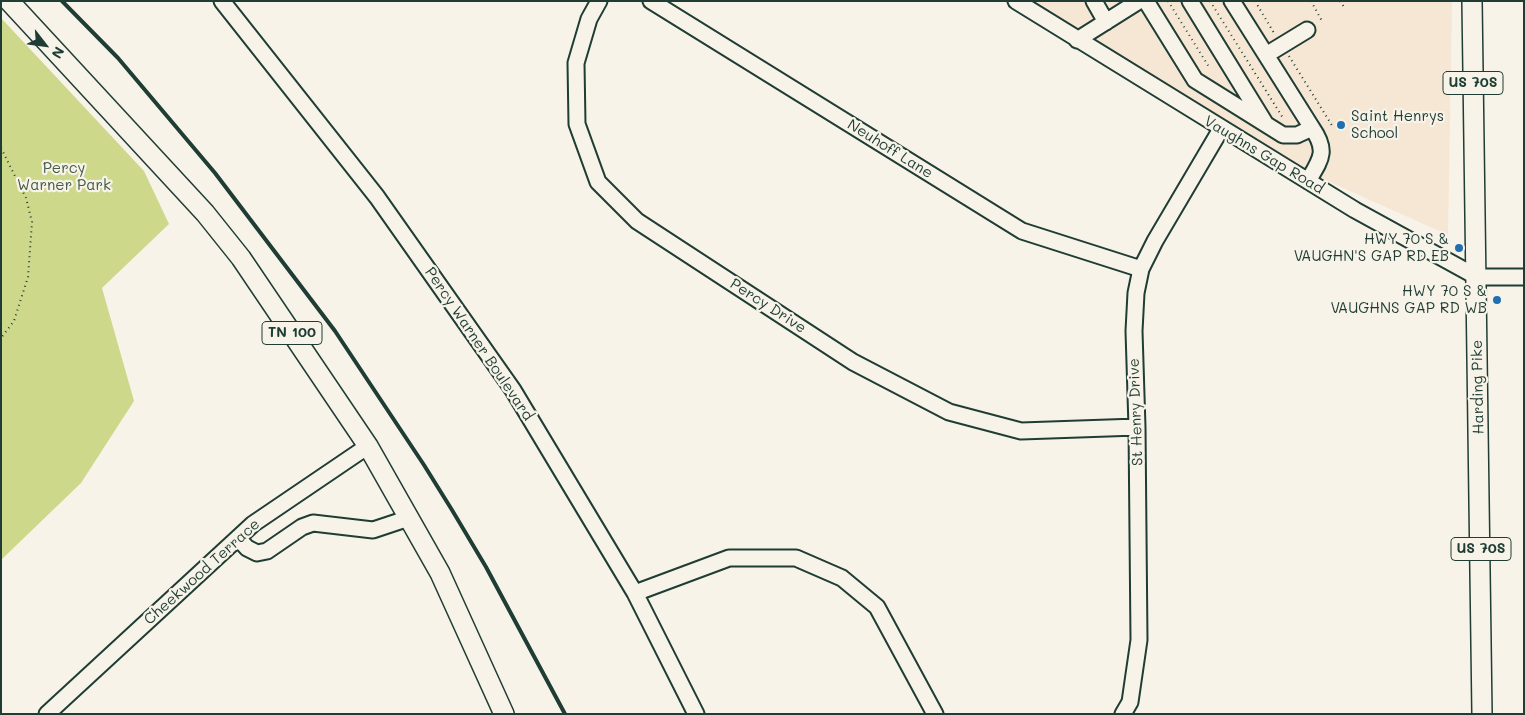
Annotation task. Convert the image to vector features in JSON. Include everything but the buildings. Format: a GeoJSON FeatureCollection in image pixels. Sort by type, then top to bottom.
{"type":"FeatureCollection","features":[{"type":"Feature","properties":{"kind":"main road","name":"TN 100"},"geometry":{"type":"LineString","coordinates":[[9,1],[205,213],[241,258],[368,446],[440,573],[504,714]]}},
{"type":"Feature","properties":{"kind":"main road","name":"Harding Pike"},"geometry":{"type":"LineString","coordinates":[[1472,1],[1482,714]]}},
{"type":"Feature","properties":{"kind":"street","name":"Percy Warner Boulevard"},"geometry":{"type":"LineString","coordinates":[[222,1],[377,197],[513,390],[634,592],[696,714]]}},
{"type":"Feature","properties":{"kind":"street","name":"Percy Drive"},"geometry":{"type":"LineString","coordinates":[[599,1],[589,19],[576,63],[577,124],[598,182],[637,221],[853,362],[948,412],[1021,430],[1137,427]]}},
{"type":"Feature","properties":{"kind":"street","name":"Neuhoff Lane"},"geometry":{"type":"LineString","coordinates":[[651,1],[1022,231],[1141,269]]}},
{"type":"Feature","properties":{"kind":"street","name":"Vaughns Gap Road"},"geometry":{"type":"LineString","coordinates":[[1016,1],[1308,182],[1477,277],[1524,277]]}},
{"type":"Feature","properties":{"kind":"street"},"geometry":{"type":"LineString","coordinates":[[1094,1],[1106,22]]}},
{"type":"Feature","properties":{"kind":"street"},"geometry":{"type":"LineString","coordinates":[[1077,40],[1139,1]]}},
{"type":"Feature","properties":{"kind":"street"},"geometry":{"type":"LineString","coordinates":[[1146,1],[1195,80],[1283,135],[1294,136],[1312,128]]}},
{"type":"Feature","properties":{"kind":"street"},"geometry":{"type":"LineString","coordinates":[[1190,1],[1267,126]]}},
{"type":"Feature","properties":{"kind":"street"},"geometry":{"type":"LineString","coordinates":[[1232,1],[1320,141],[1322,152],[1318,165],[1308,182]]}},
{"type":"Feature","properties":{"kind":"street"},"geometry":{"type":"LineString","coordinates":[[1266,55],[1307,30]]}},
{"type":"Feature","properties":{"kind":"street","name":"St Henry Drive"},"geometry":{"type":"LineString","coordinates":[[1123,714],[1130,702],[1140,640],[1134,331],[1141,269],[1221,129]]}},
{"type":"Feature","properties":{"kind":"street","name":"Cheekwood Terrace"},"geometry":{"type":"LineString","coordinates":[[47,714],[253,524],[368,446]]}},
{"type":"Feature","properties":{"kind":"street"},"geometry":{"type":"LineString","coordinates":[[238,538],[247,548],[257,553],[267,551],[302,527],[313,523],[373,530],[408,518]]}},
{"type":"Feature","properties":{"kind":"street"},"geometry":{"type":"LineString","coordinates":[[634,592],[729,558],[796,558],[842,578],[877,607],[935,714]]}},
{"type":"Feature","properties":{"kind":"path"},"geometry":{"type":"LineString","coordinates":[[1168,1],[1209,67]]}},
{"type":"Feature","properties":{"kind":"path"},"geometry":{"type":"LineString","coordinates":[[1210,1],[1294,136]]}},
{"type":"Feature","properties":{"kind":"path"},"geometry":{"type":"LineString","coordinates":[[1254,1],[1333,127]]}},
{"type":"Feature","properties":{"kind":"path"},"geometry":{"type":"LineString","coordinates":[[1311,1],[1322,20]]}},
{"type":"Feature","properties":{"kind":"path"},"geometry":{"type":"LineString","coordinates":[[1340,1],[1344,7]]}},
{"type":"Feature","properties":{"kind":"path"},"geometry":{"type":"LineString","coordinates":[[1,148],[26,198],[32,222],[26,284],[14,321],[1,338]]}},
{"type":"Feature","properties":{"kind":"shaded area","name":"Saint Henrys School"},"geometry":{"type":"Polygon","coordinates":[[[1034,1],[1452,1],[1448,235],[1312,174],[1150,76],[1034,1]]]}},
{"type":"Feature","properties":{"kind":"green space","name":"Percy Warner Park"},"geometry":{"type":"Polygon","coordinates":[[[1,18],[144,171],[169,224],[102,288],[134,401],[81,483],[1,560],[1,18]]]}},
{"type":"Feature","properties":{"kind":"railway"},"geometry":{"type":"LineString","coordinates":[[62,1],[118,58],[215,173],[335,331],[452,510],[486,567],[565,714]]}},
{"type":"Feature","properties":{"kind":"place","name":"Saint Henrys School"},"geometry":{"type":"Point","coordinates":[1341,125]}},
{"type":"Feature","properties":{"kind":"place","name":"HWY 70 S & VAUGHN'S GAP RD EB"},"geometry":{"type":"Point","coordinates":[1459,248]}},
{"type":"Feature","properties":{"kind":"place","name":"HWY 70 S & VAUGHNS GAP RD WB"},"geometry":{"type":"Point","coordinates":[1497,300]}}]}
